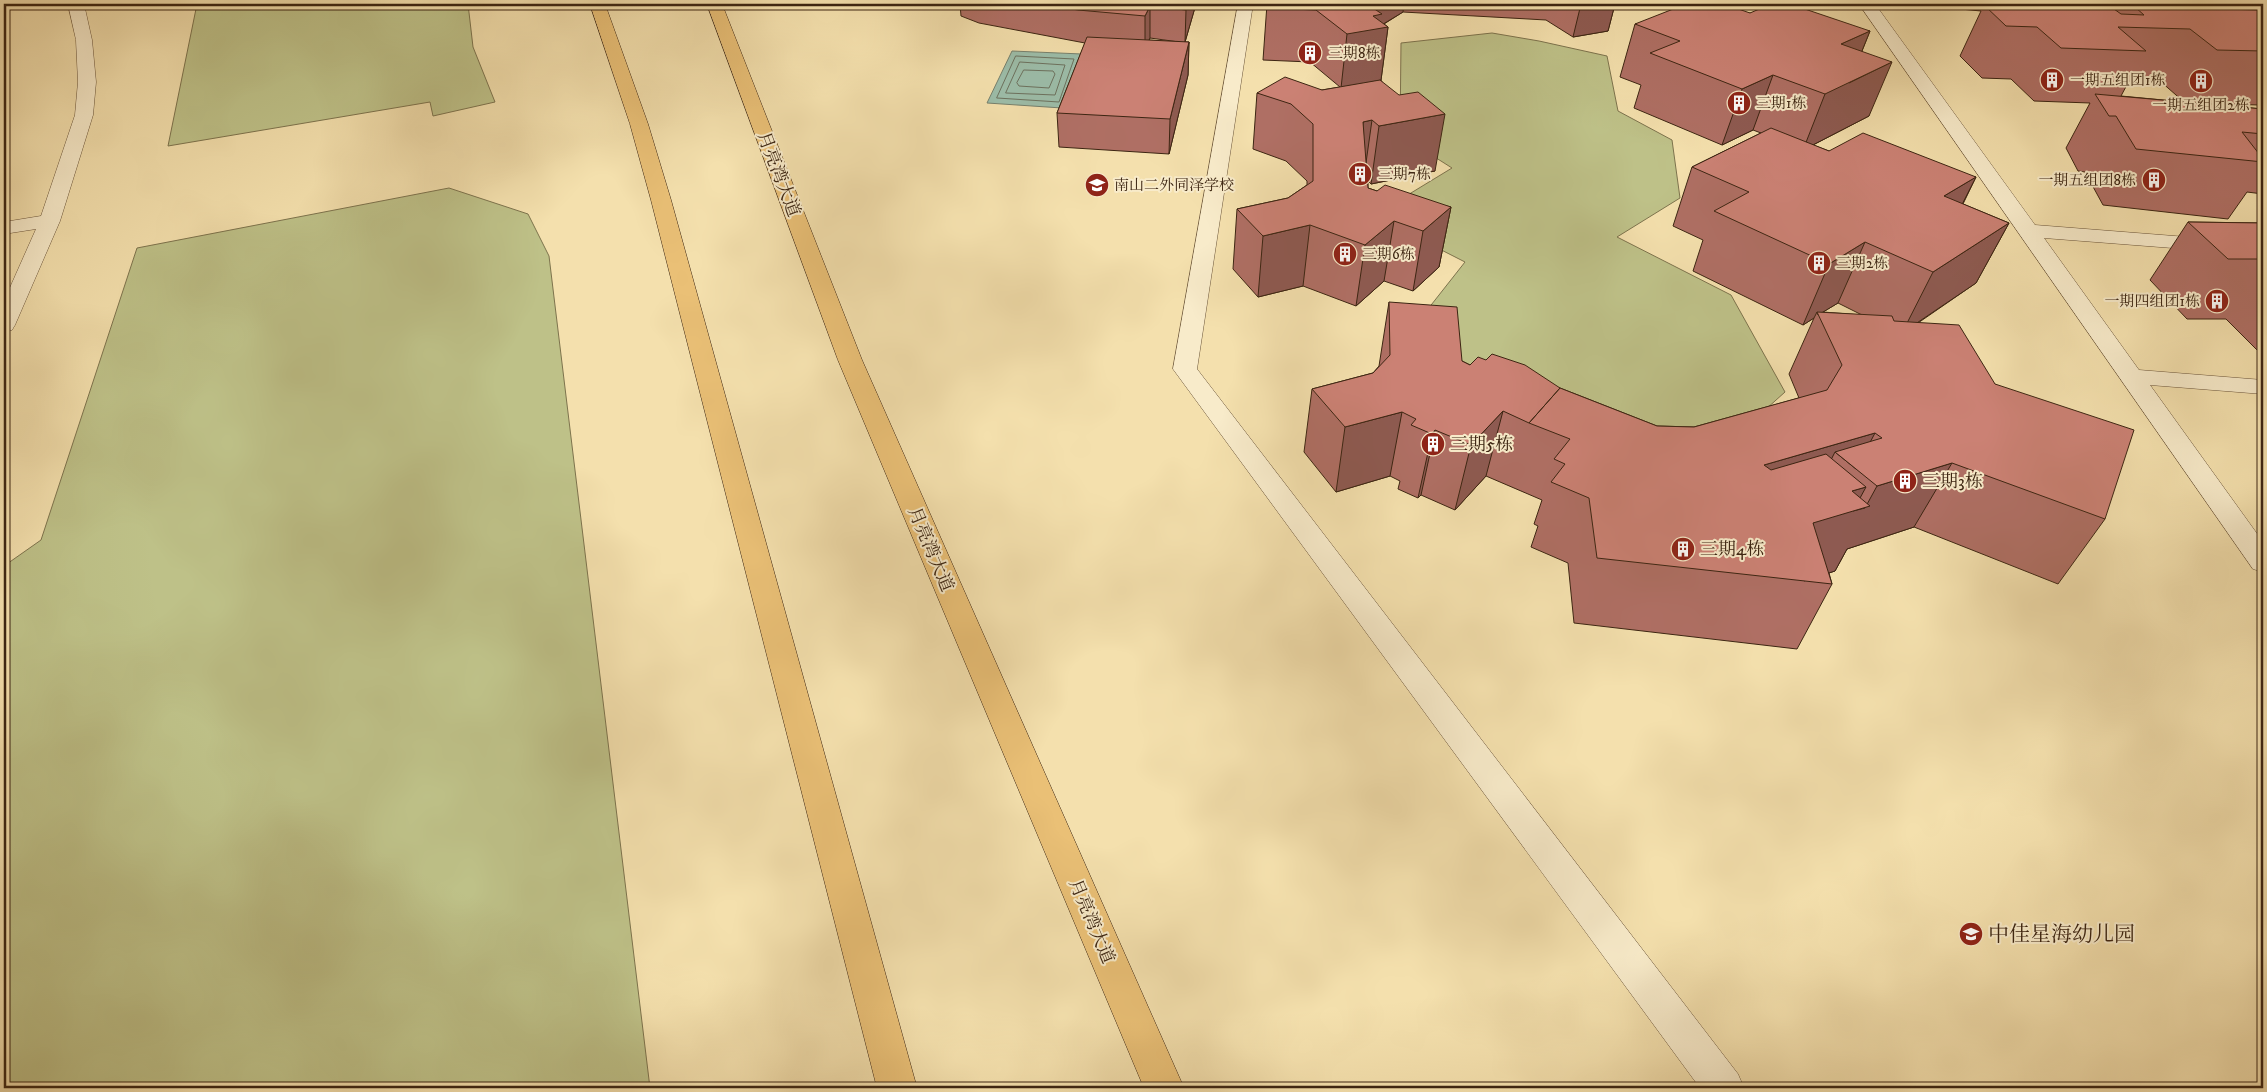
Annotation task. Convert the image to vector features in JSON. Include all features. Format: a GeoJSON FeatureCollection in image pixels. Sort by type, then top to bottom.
{"type":"FeatureCollection","features":[{"type":"Feature","properties":{"kind":"main road"},"geometry":{"type":"LineString","coordinates":[[597,4],[620,74],[640,124],[897,1088]]}},
{"type":"Feature","properties":{"kind":"main road","name":"月亮湾大道"},"geometry":{"type":"LineString","coordinates":[[714,4],[850,360],[1164,1088]]}},
{"type":"Feature","properties":{"kind":"street"},"geometry":{"type":"LineString","coordinates":[[4,325],[50,221],[84,115],[87,82],[84,40],[76,4]]}},
{"type":"Feature","properties":{"kind":"street"},"geometry":{"type":"LineString","coordinates":[[1245,4],[1185,369],[1724,1088]]}},
{"type":"Feature","properties":{"kind":"street"},"geometry":{"type":"LineString","coordinates":[[1868,4],[2263,562]]}},
{"type":"Feature","properties":{"kind":"street"},"geometry":{"type":"LineString","coordinates":[[4,228],[50,221]]}},
{"type":"Feature","properties":{"kind":"street"},"geometry":{"type":"LineString","coordinates":[[2029,231],[2263,249]]}},
{"type":"Feature","properties":{"kind":"street"},"geometry":{"type":"LineString","coordinates":[[2132,376],[2263,387]]}},
{"type":"Feature","properties":{"kind":"lane"},"geometry":{"type":"LineString","coordinates":[[4,6],[18,4]]}},
{"type":"Feature","properties":{"kind":"green space"},"geometry":{"type":"Polygon","coordinates":[[[197,4],[468,4],[473,47],[495,102],[433,116],[430,102],[168,146],[197,4]]]}},
{"type":"Feature","properties":{"kind":"green space"},"geometry":{"type":"Polygon","coordinates":[[[1492,33],[1607,56],[1618,111],[1672,140],[1680,198],[1617,237],[1731,295],[1785,392],[1726,445],[1490,405],[1413,328],[1465,262],[1410,234],[1406,196],[1452,168],[1400,135],[1401,43],[1492,33]]]}},
{"type":"Feature","properties":{"kind":"green space"},"geometry":{"type":"Polygon","coordinates":[[[449,188],[528,214],[549,256],[650,1088],[4,1088],[4,566],[41,540],[137,248],[449,188]]]}},
{"type":"Feature","properties":{"kind":"water"},"geometry":{"type":"Polygon","coordinates":[[[1012,51],[1082,54],[1062,108],[987,103],[1012,51]]]}},
{"type":"Feature","properties":{"kind":"building"},"geometry":{"type":"Polygon","coordinates":[[[1042,4],[1188,4],[1186,10],[1150,6],[1145,16],[1078,10],[1042,4]]]}},
{"type":"Feature","properties":{"kind":"building"},"geometry":{"type":"Polygon","coordinates":[[[1267,4],[1367,4],[1382,14],[1373,16],[1388,27],[1347,34],[1316,10],[1266,8],[1267,4]]]}},
{"type":"Feature","properties":{"kind":"building"},"geometry":{"type":"Polygon","coordinates":[[[1686,4],[1724,4],[1750,13],[1771,4],[1790,4],[1870,31],[1841,44],[1892,62],[1825,94],[1773,75],[1742,89],[1650,53],[1680,41],[1635,24],[1686,4]]]}},
{"type":"Feature","properties":{"kind":"building"},"geometry":{"type":"Polygon","coordinates":[[[1984,5],[2114,9],[2121,14],[2144,15],[2135,7],[2261,10],[2263,12],[2263,51],[2217,50],[2190,29],[2118,27],[2146,51],[2061,48],[2037,27],[2006,26],[1984,5]]]}},
{"type":"Feature","properties":{"kind":"building"},"geometry":{"type":"Polygon","coordinates":[[[1087,37],[1189,42],[1170,119],[1057,113],[1087,37]]]}},
{"type":"Feature","properties":{"kind":"building"},"geometry":{"type":"Polygon","coordinates":[[[1285,77],[1322,90],[1380,80],[1399,95],[1418,92],[1445,114],[1379,126],[1372,120],[1363,122],[1368,188],[1377,191],[1385,185],[1451,207],[1423,231],[1394,221],[1365,245],[1310,225],[1263,236],[1237,209],[1288,198],[1313,181],[1313,124],[1291,104],[1257,93],[1285,77]]]}},
{"type":"Feature","properties":{"kind":"building"},"geometry":{"type":"Polygon","coordinates":[[[2095,94],[2263,109],[2263,134],[2242,132],[2263,159],[2263,162],[2136,149],[2116,116],[2109,116],[2095,94]]]}},
{"type":"Feature","properties":{"kind":"building"},"geometry":{"type":"Polygon","coordinates":[[[1771,128],[1829,151],[1863,133],[1976,177],[1944,196],[2009,223],[1933,272],[1865,242],[1829,264],[1714,211],[1749,192],[1692,167],[1771,128]]]}},
{"type":"Feature","properties":{"kind":"building"},"geometry":{"type":"Polygon","coordinates":[[[2188,222],[2263,223],[2263,259],[2228,259],[2188,222]]]}},
{"type":"Feature","properties":{"kind":"building"},"geometry":{"type":"Polygon","coordinates":[[[1389,302],[1457,307],[1462,361],[1470,365],[1478,357],[1486,360],[1492,354],[1525,365],[1560,388],[1529,423],[1503,411],[1471,445],[1435,430],[1432,434],[1411,425],[1416,419],[1402,412],[1345,427],[1312,389],[1373,373],[1390,355],[1389,302]]]}},
{"type":"Feature","properties":{"kind":"building"},"geometry":{"type":"Polygon","coordinates":[[[1817,312],[1892,316],[1894,321],[1959,325],[1995,384],[2134,430],[2105,519],[1952,463],[1877,486],[1835,452],[1882,438],[1875,433],[1764,465],[1771,470],[1826,454],[1866,487],[1852,491],[1870,506],[1813,523],[1832,584],[1597,558],[1589,498],[1551,482],[1565,464],[1554,459],[1570,439],[1529,423],[1560,388],[1657,426],[1694,427],[1827,390],[1842,365],[1817,312]]]}},
{"type":"Feature","properties":{"kind":"place","name":"三期8栋"},"geometry":{"type":"Point","coordinates":[1310,53]}},
{"type":"Feature","properties":{"kind":"place","name":"一期五组团1栋"},"geometry":{"type":"Point","coordinates":[2052,80]}},
{"type":"Feature","properties":{"kind":"place","name":"一期五组团2栋"},"geometry":{"type":"Point","coordinates":[2201,81]}},
{"type":"Feature","properties":{"kind":"place","name":"三期1栋"},"geometry":{"type":"Point","coordinates":[1739,103]}},
{"type":"Feature","properties":{"kind":"place","name":"三期7栋"},"geometry":{"type":"Point","coordinates":[1360,174]}},
{"type":"Feature","properties":{"kind":"place","name":"一期五组团8栋"},"geometry":{"type":"Point","coordinates":[2154,180]}},
{"type":"Feature","properties":{"kind":"place","name":"南山二外同泽学校"},"geometry":{"type":"Point","coordinates":[1097,185]}},
{"type":"Feature","properties":{"kind":"place","name":"三期6栋"},"geometry":{"type":"Point","coordinates":[1345,254]}},
{"type":"Feature","properties":{"kind":"place","name":"三期2栋"},"geometry":{"type":"Point","coordinates":[1819,263]}},
{"type":"Feature","properties":{"kind":"place","name":"一期四组团1栋"},"geometry":{"type":"Point","coordinates":[2217,301]}},
{"type":"Feature","properties":{"kind":"place","name":"三期5栋"},"geometry":{"type":"Point","coordinates":[1433,444]}},
{"type":"Feature","properties":{"kind":"place","name":"三期3栋"},"geometry":{"type":"Point","coordinates":[1905,481]}},
{"type":"Feature","properties":{"kind":"place","name":"三期4栋"},"geometry":{"type":"Point","coordinates":[1683,549]}},
{"type":"Feature","properties":{"kind":"place","name":"中佳星海幼儿园"},"geometry":{"type":"Point","coordinates":[1971,934]}}]}
